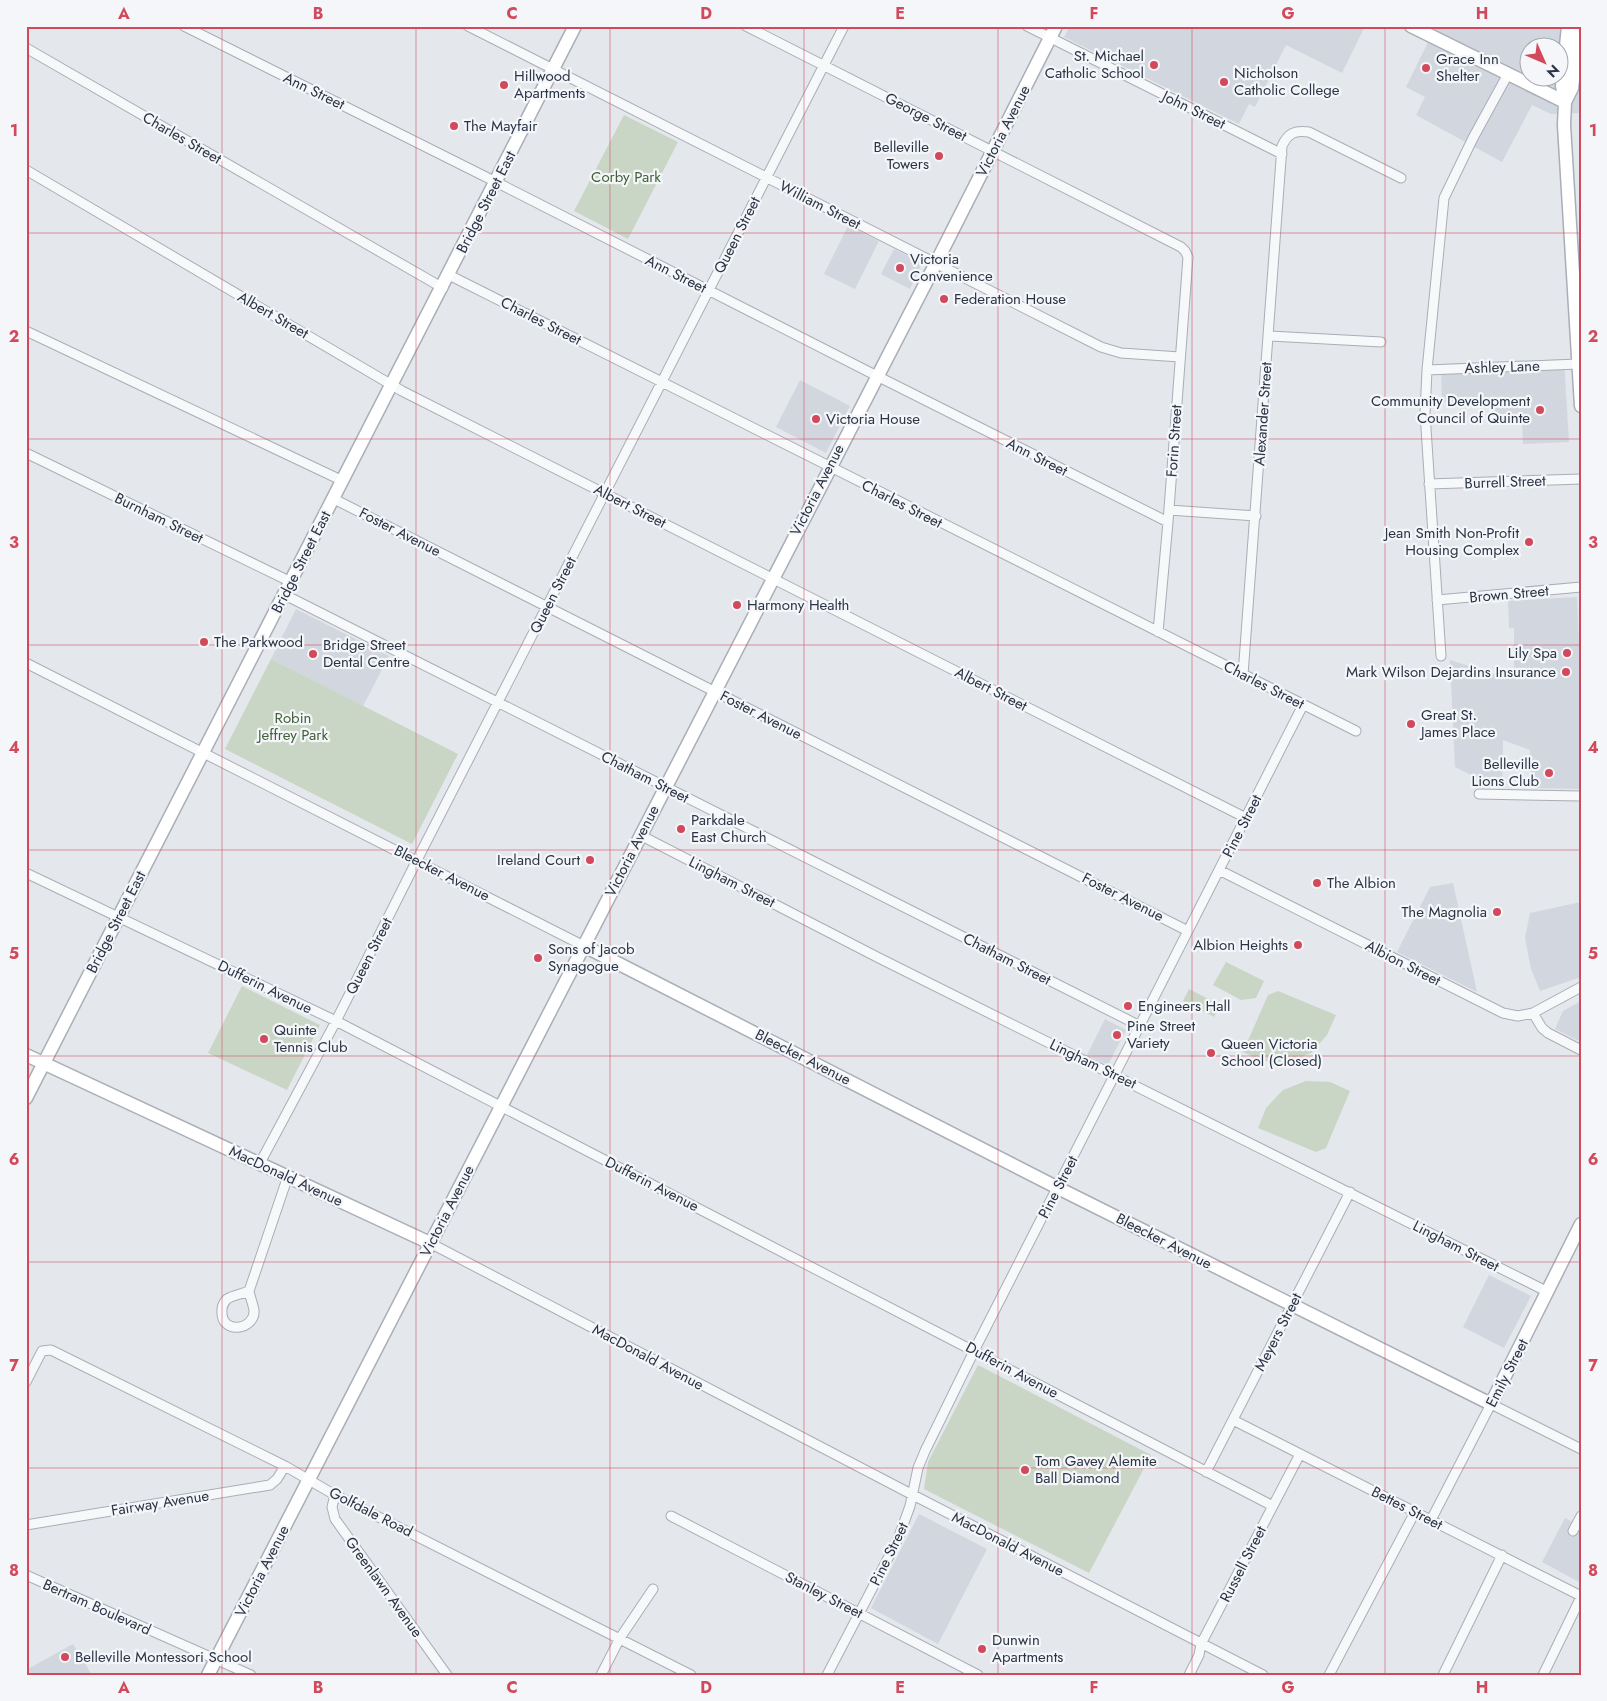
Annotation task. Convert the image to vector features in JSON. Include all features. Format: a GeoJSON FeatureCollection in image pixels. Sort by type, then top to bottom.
{"type":"FeatureCollection","features":[{"type":"Feature","properties":{"kind":"street","name":"Ann Street"},"geometry":{"type":"LineString","coordinates":[[184,26],[1168,522]]}},
{"type":"Feature","properties":{"kind":"street","name":"William Street"},"geometry":{"type":"LineString","coordinates":[[468,26],[1111,351],[1180,357]]}},
{"type":"Feature","properties":{"kind":"street","name":"Bridge Street East"},"geometry":{"type":"LineString","coordinates":[[26,1098],[575,26]]}},
{"type":"Feature","properties":{"kind":"street","name":"George Street"},"geometry":{"type":"LineString","coordinates":[[746,26],[1185,251]]}},
{"type":"Feature","properties":{"kind":"street","name":"Queen Street"},"geometry":{"type":"LineString","coordinates":[[260,1163],[336,1021],[416,860],[844,26]]}},
{"type":"Feature","properties":{"kind":"street","name":"John Street"},"geometry":{"type":"LineString","coordinates":[[1027,26],[1053,32],[1282,154]]}},
{"type":"Feature","properties":{"kind":"street"},"geometry":{"type":"LineString","coordinates":[[1411,26],[1565,102]]}},
{"type":"Feature","properties":{"kind":"street"},"geometry":{"type":"LineString","coordinates":[[1568,26],[1562,86],[1565,102],[1564,125],[1581,406]]}},
{"type":"Feature","properties":{"kind":"street"},"geometry":{"type":"LineString","coordinates":[[1565,102],[1572,88],[1580,26]]}},
{"type":"Feature","properties":{"kind":"street","name":"Victoria Avenue"},"geometry":{"type":"LineString","coordinates":[[208,1675],[876,376],[936,263],[1053,32]]}},
{"type":"Feature","properties":{"kind":"street","name":"Charles Street"},"geometry":{"type":"LineString","coordinates":[[26,48],[442,288]]}},
{"type":"Feature","properties":{"kind":"street"},"geometry":{"type":"LineString","coordinates":[[1441,656],[1425,412],[1427,370],[1444,198],[1473,138],[1508,74]]}},
{"type":"Feature","properties":{"kind":"street"},"geometry":{"type":"LineString","coordinates":[[1282,154],[1282,146],[1286,138],[1292,133],[1308,132],[1401,178]]}},
{"type":"Feature","properties":{"kind":"street","name":"Alexander Street"},"geometry":{"type":"LineString","coordinates":[[1243,674],[1282,154]]}},
{"type":"Feature","properties":{"kind":"street","name":"Albert Street"},"geometry":{"type":"LineString","coordinates":[[26,170],[392,385],[1246,818]]}},
{"type":"Feature","properties":{"kind":"street","name":"Forin Street"},"geometry":{"type":"LineString","coordinates":[[1158,632],[1188,258],[1185,251]]}},
{"type":"Feature","properties":{"kind":"street","name":"Charles Street"},"geometry":{"type":"LineString","coordinates":[[449,274],[1356,731]]}},
{"type":"Feature","properties":{"kind":"street"},"geometry":{"type":"LineString","coordinates":[[26,331],[343,482]]}},
{"type":"Feature","properties":{"kind":"street"},"geometry":{"type":"LineString","coordinates":[[1269,336],[1381,342]]}},
{"type":"Feature","properties":{"kind":"street","name":"Ashley Lane"},"geometry":{"type":"LineString","coordinates":[[1427,370],[1578,364]]}},
{"type":"Feature","properties":{"kind":"street","name":"Burnham Street"},"geometry":{"type":"LineString","coordinates":[[26,453],[291,582]]}},
{"type":"Feature","properties":{"kind":"street","name":"Burrell Street"},"geometry":{"type":"LineString","coordinates":[[1429,484],[1581,478]]}},
{"type":"Feature","properties":{"kind":"street","name":"Foster Avenue"},"geometry":{"type":"LineString","coordinates":[[334,499],[1188,931]]}},
{"type":"Feature","properties":{"kind":"street"},"geometry":{"type":"LineString","coordinates":[[1169,510],[1256,516]]}},
{"type":"Feature","properties":{"kind":"street","name":"Brown Street"},"geometry":{"type":"LineString","coordinates":[[1437,600],[1581,587]]}},
{"type":"Feature","properties":{"kind":"street","name":"Chatham Street"},"geometry":{"type":"LineString","coordinates":[[285,595],[1140,1026]]}},
{"type":"Feature","properties":{"kind":"street","name":"Bleecker Avenue"},"geometry":{"type":"LineString","coordinates":[[26,663],[1057,1188],[1581,1449]]}},
{"type":"Feature","properties":{"kind":"street","name":"Pine Street"},"geometry":{"type":"LineString","coordinates":[[827,1675],[898,1539],[906,1520],[918,1468],[924,1451],[1303,705]]}},
{"type":"Feature","properties":{"kind":"street"},"geometry":{"type":"LineString","coordinates":[[1479,794],[1581,796]]}},
{"type":"Feature","properties":{"kind":"street","name":"Lingham Street"},"geometry":{"type":"LineString","coordinates":[[640,835],[879,958],[1548,1292]]}},
{"type":"Feature","properties":{"kind":"street","name":"Albion Street"},"geometry":{"type":"LineString","coordinates":[[1219,870],[1503,1013],[1518,1016],[1533,1013]]}},
{"type":"Feature","properties":{"kind":"street","name":"Dufferin Avenue"},"geometry":{"type":"LineString","coordinates":[[26,873],[336,1021],[1273,1506]]}},
{"type":"Feature","properties":{"kind":"street"},"geometry":{"type":"LineString","coordinates":[[1581,988],[1533,1013],[1548,1034],[1581,1050]]}},
{"type":"Feature","properties":{"kind":"street","name":"MacDonald Avenue"},"geometry":{"type":"LineString","coordinates":[[26,1055],[430,1243],[1262,1675]]}},
{"type":"Feature","properties":{"kind":"street"},"geometry":{"type":"LineString","coordinates":[[249,1291],[288,1176]]}},
{"type":"Feature","properties":{"kind":"street","name":"Meyers Street"},"geometry":{"type":"LineString","coordinates":[[1206,1472],[1350,1192]]}},
{"type":"Feature","properties":{"kind":"street","name":"Emily Street"},"geometry":{"type":"LineString","coordinates":[[1431,1520],[1581,1224]]}},
{"type":"Feature","properties":{"kind":"street","name":"Golfdale Road"},"geometry":{"type":"LineString","coordinates":[[26,1382],[42,1351],[51,1350],[284,1466],[335,1495],[691,1675]]}},
{"type":"Feature","properties":{"kind":"street","name":"Bettes Street"},"geometry":{"type":"LineString","coordinates":[[1233,1420],[1581,1597]]}},
{"type":"Feature","properties":{"kind":"street","name":"Russell Street"},"geometry":{"type":"LineString","coordinates":[[1189,1675],[1199,1655],[1201,1644],[1300,1454]]}},
{"type":"Feature","properties":{"kind":"street","name":"Fairway Avenue"},"geometry":{"type":"LineString","coordinates":[[26,1525],[270,1485],[277,1479],[284,1466]]}},
{"type":"Feature","properties":{"kind":"street","name":"Greenlawn Avenue"},"geometry":{"type":"LineString","coordinates":[[335,1495],[332,1507],[335,1519],[447,1675]]}},
{"type":"Feature","properties":{"kind":"street"},"geometry":{"type":"LineString","coordinates":[[1329,1675],[1415,1512]]}},
{"type":"Feature","properties":{"kind":"street","name":"Stanley Street"},"geometry":{"type":"LineString","coordinates":[[671,1516],[978,1675]]}},
{"type":"Feature","properties":{"kind":"street"},"geometry":{"type":"LineString","coordinates":[[1573,1531],[1581,1516]]}},
{"type":"Feature","properties":{"kind":"street"},"geometry":{"type":"LineString","coordinates":[[1443,1675],[1502,1556]]}},
{"type":"Feature","properties":{"kind":"street","name":"Bertram Boulevard"},"geometry":{"type":"LineString","coordinates":[[26,1575],[250,1675]]}},
{"type":"Feature","properties":{"kind":"street"},"geometry":{"type":"LineString","coordinates":[[601,1675],[620,1638],[654,1589]]}},
{"type":"Feature","properties":{"kind":"street"},"geometry":{"type":"LineString","coordinates":[[1543,1675],[1581,1597]]}},
{"type":"Feature","properties":{"kind":"shaded area","name":"Nicholson Catholic College"},"geometry":{"type":"Polygon","coordinates":[[[1070,26],[1365,26],[1342,73],[1286,45],[1255,107],[1249,104],[1239,124],[1064,37],[1070,26]]]}},
{"type":"Feature","properties":{"kind":"shaded area"},"geometry":{"type":"Polygon","coordinates":[[[1436,26],[1581,26],[1581,113],[1551,114],[1532,105],[1502,162],[1416,115],[1425,97],[1406,87],[1436,26]]]}},
{"type":"Feature","properties":{"kind":"shaded area"},"geometry":{"type":"Polygon","coordinates":[[[848,226],[879,241],[855,289],[824,274],[848,226]]]}},
{"type":"Feature","properties":{"kind":"shaded area"},"geometry":{"type":"Polygon","coordinates":[[[894,249],[922,263],[910,289],[881,274],[894,249]]]}},
{"type":"Feature","properties":{"kind":"shaded area"},"geometry":{"type":"Polygon","coordinates":[[[1564,359],[1569,442],[1523,444],[1522,424],[1494,425],[1493,400],[1442,402],[1441,364],[1564,359]]]}},
{"type":"Feature","properties":{"kind":"shaded area"},"geometry":{"type":"Polygon","coordinates":[[[800,380],[850,406],[826,453],[776,427],[800,380]]]}},
{"type":"Feature","properties":{"kind":"shaded area"},"geometry":{"type":"Polygon","coordinates":[[[1577,597],[1581,703],[1579,789],[1531,788],[1530,750],[1503,740],[1502,787],[1495,787],[1455,767],[1450,660],[1510,679],[1514,667],[1514,628],[1509,628],[1508,601],[1577,597]]]}},
{"type":"Feature","properties":{"kind":"shaded area"},"geometry":{"type":"Polygon","coordinates":[[[296,609],[389,656],[363,706],[271,659],[296,609]]]}},
{"type":"Feature","properties":{"kind":"shaded area"},"geometry":{"type":"Polygon","coordinates":[[[1453,883],[1477,992],[1397,952],[1430,887],[1453,883]]]}},
{"type":"Feature","properties":{"kind":"shaded area"},"geometry":{"type":"Polygon","coordinates":[[[1581,902],[1581,977],[1540,991],[1531,969],[1525,938],[1530,913],[1581,902]]]}},
{"type":"Feature","properties":{"kind":"shaded area"},"geometry":{"type":"Polygon","coordinates":[[[1581,1001],[1581,1042],[1555,1029],[1563,1011],[1581,1001]]]}},
{"type":"Feature","properties":{"kind":"shaded area"},"geometry":{"type":"Polygon","coordinates":[[[1105,1019],[1126,1030],[1108,1065],[1087,1055],[1105,1019]]]}},
{"type":"Feature","properties":{"kind":"shaded area"},"geometry":{"type":"Polygon","coordinates":[[[1489,1275],[1531,1296],[1504,1348],[1463,1327],[1489,1275]]]}},
{"type":"Feature","properties":{"kind":"shaded area"},"geometry":{"type":"Polygon","coordinates":[[[919,1514],[987,1549],[938,1644],[871,1608],[919,1514]]]}},
{"type":"Feature","properties":{"kind":"shaded area"},"geometry":{"type":"Polygon","coordinates":[[[1565,1518],[1581,1526],[1581,1583],[1542,1562],[1565,1518]]]}},
{"type":"Feature","properties":{"kind":"shaded area","name":"Belleville Montessori School"},"geometry":{"type":"Polygon","coordinates":[[[73,1644],[92,1675],[28,1675],[26,1670],[73,1644]]]}},
{"type":"Feature","properties":{"kind":"green space","name":"Corby Park"},"geometry":{"type":"Polygon","coordinates":[[[624,115],[678,142],[628,239],[574,211],[624,115]]]}},
{"type":"Feature","properties":{"kind":"green space","name":"Robin Jeffrey Park"},"geometry":{"type":"Polygon","coordinates":[[[271,659],[458,754],[412,844],[225,749],[271,659]]]}},
{"type":"Feature","properties":{"kind":"green space"},"geometry":{"type":"Polygon","coordinates":[[[1226,962],[1264,981],[1256,998],[1241,1000],[1213,985],[1226,962]]]}},
{"type":"Feature","properties":{"kind":"green space","name":"Quinte Tennis Club"},"geometry":{"type":"Polygon","coordinates":[[[242,986],[320,1025],[287,1090],[208,1053],[242,986]]]}},
{"type":"Feature","properties":{"kind":"green space"},"geometry":{"type":"Polygon","coordinates":[[[1189,989],[1220,1005],[1214,1017],[1183,1001],[1189,989]]]}},
{"type":"Feature","properties":{"kind":"green space"},"geometry":{"type":"Polygon","coordinates":[[[1278,991],[1336,1015],[1327,1035],[1311,1053],[1288,1062],[1263,1061],[1243,1052],[1268,995],[1278,991]]]}},
{"type":"Feature","properties":{"kind":"green space"},"geometry":{"type":"Polygon","coordinates":[[[1306,1081],[1330,1082],[1350,1091],[1326,1148],[1316,1152],[1258,1128],[1266,1108],[1283,1090],[1306,1081]]]}},
{"type":"Feature","properties":{"kind":"green space"},"geometry":{"type":"Polygon","coordinates":[[[978,1365],[1151,1455],[1089,1573],[924,1489],[928,1462],[978,1365]]]}},
{"type":"Feature","properties":{"kind":"place","name":"St. Michael Catholic School"},"geometry":{"type":"Point","coordinates":[1154,65]}},
{"type":"Feature","properties":{"kind":"place","name":"Grace Inn Shelter"},"geometry":{"type":"Point","coordinates":[1426,68]}},
{"type":"Feature","properties":{"kind":"place","name":"Nicholson Catholic College"},"geometry":{"type":"Point","coordinates":[1224,82]}},
{"type":"Feature","properties":{"kind":"place","name":"Hillwood Apartments"},"geometry":{"type":"Point","coordinates":[504,85]}},
{"type":"Feature","properties":{"kind":"place","name":"The Mayfair"},"geometry":{"type":"Point","coordinates":[454,126]}},
{"type":"Feature","properties":{"kind":"place","name":"Belleville Towers"},"geometry":{"type":"Point","coordinates":[939,156]}},
{"type":"Feature","properties":{"kind":"place","name":"Victoria Convenience"},"geometry":{"type":"Point","coordinates":[900,268]}},
{"type":"Feature","properties":{"kind":"place","name":"Federation House"},"geometry":{"type":"Point","coordinates":[944,299]}},
{"type":"Feature","properties":{"kind":"place","name":"Community Development Council of Quinte"},"geometry":{"type":"Point","coordinates":[1540,410]}},
{"type":"Feature","properties":{"kind":"place","name":"Victoria House"},"geometry":{"type":"Point","coordinates":[816,419]}},
{"type":"Feature","properties":{"kind":"place","name":"Jean Smith Non-Profit Housing Complex"},"geometry":{"type":"Point","coordinates":[1529,542]}},
{"type":"Feature","properties":{"kind":"place","name":"Harmony Health"},"geometry":{"type":"Point","coordinates":[737,605]}},
{"type":"Feature","properties":{"kind":"place","name":"The Parkwood"},"geometry":{"type":"Point","coordinates":[204,642]}},
{"type":"Feature","properties":{"kind":"place","name":"Lily Spa"},"geometry":{"type":"Point","coordinates":[1567,653]}},
{"type":"Feature","properties":{"kind":"place","name":"Bridge Street Dental Centre"},"geometry":{"type":"Point","coordinates":[313,654]}},
{"type":"Feature","properties":{"kind":"place","name":"Mark Wilson Dejardins Insurance"},"geometry":{"type":"Point","coordinates":[1566,672]}},
{"type":"Feature","properties":{"kind":"place","name":"Great St. James Place"},"geometry":{"type":"Point","coordinates":[1411,724]}},
{"type":"Feature","properties":{"kind":"place","name":"Belleville Lions Club"},"geometry":{"type":"Point","coordinates":[1549,773]}},
{"type":"Feature","properties":{"kind":"place","name":"Parkdale East Church"},"geometry":{"type":"Point","coordinates":[681,829]}},
{"type":"Feature","properties":{"kind":"place","name":"Ireland Court"},"geometry":{"type":"Point","coordinates":[590,860]}},
{"type":"Feature","properties":{"kind":"place","name":"The Albion"},"geometry":{"type":"Point","coordinates":[1317,883]}},
{"type":"Feature","properties":{"kind":"place","name":"The Magnolia"},"geometry":{"type":"Point","coordinates":[1497,912]}},
{"type":"Feature","properties":{"kind":"place","name":"Albion Heights"},"geometry":{"type":"Point","coordinates":[1298,945]}},
{"type":"Feature","properties":{"kind":"place","name":"Sons of Jacob Synagogue"},"geometry":{"type":"Point","coordinates":[538,958]}},
{"type":"Feature","properties":{"kind":"place","name":"Engineers Hall"},"geometry":{"type":"Point","coordinates":[1128,1006]}},
{"type":"Feature","properties":{"kind":"place","name":"Pine Street Variety"},"geometry":{"type":"Point","coordinates":[1117,1035]}},
{"type":"Feature","properties":{"kind":"place","name":"Quinte Tennis Club"},"geometry":{"type":"Point","coordinates":[264,1039]}},
{"type":"Feature","properties":{"kind":"place","name":"Queen Victoria School (Closed)"},"geometry":{"type":"Point","coordinates":[1211,1053]}},
{"type":"Feature","properties":{"kind":"place","name":"Tom Gavey Alemite Ball Diamond"},"geometry":{"type":"Point","coordinates":[1025,1470]}},
{"type":"Feature","properties":{"kind":"place","name":"Dunwin Apartments"},"geometry":{"type":"Point","coordinates":[982,1649]}},
{"type":"Feature","properties":{"kind":"place","name":"Belleville Montessori School"},"geometry":{"type":"Point","coordinates":[65,1657]}}]}
